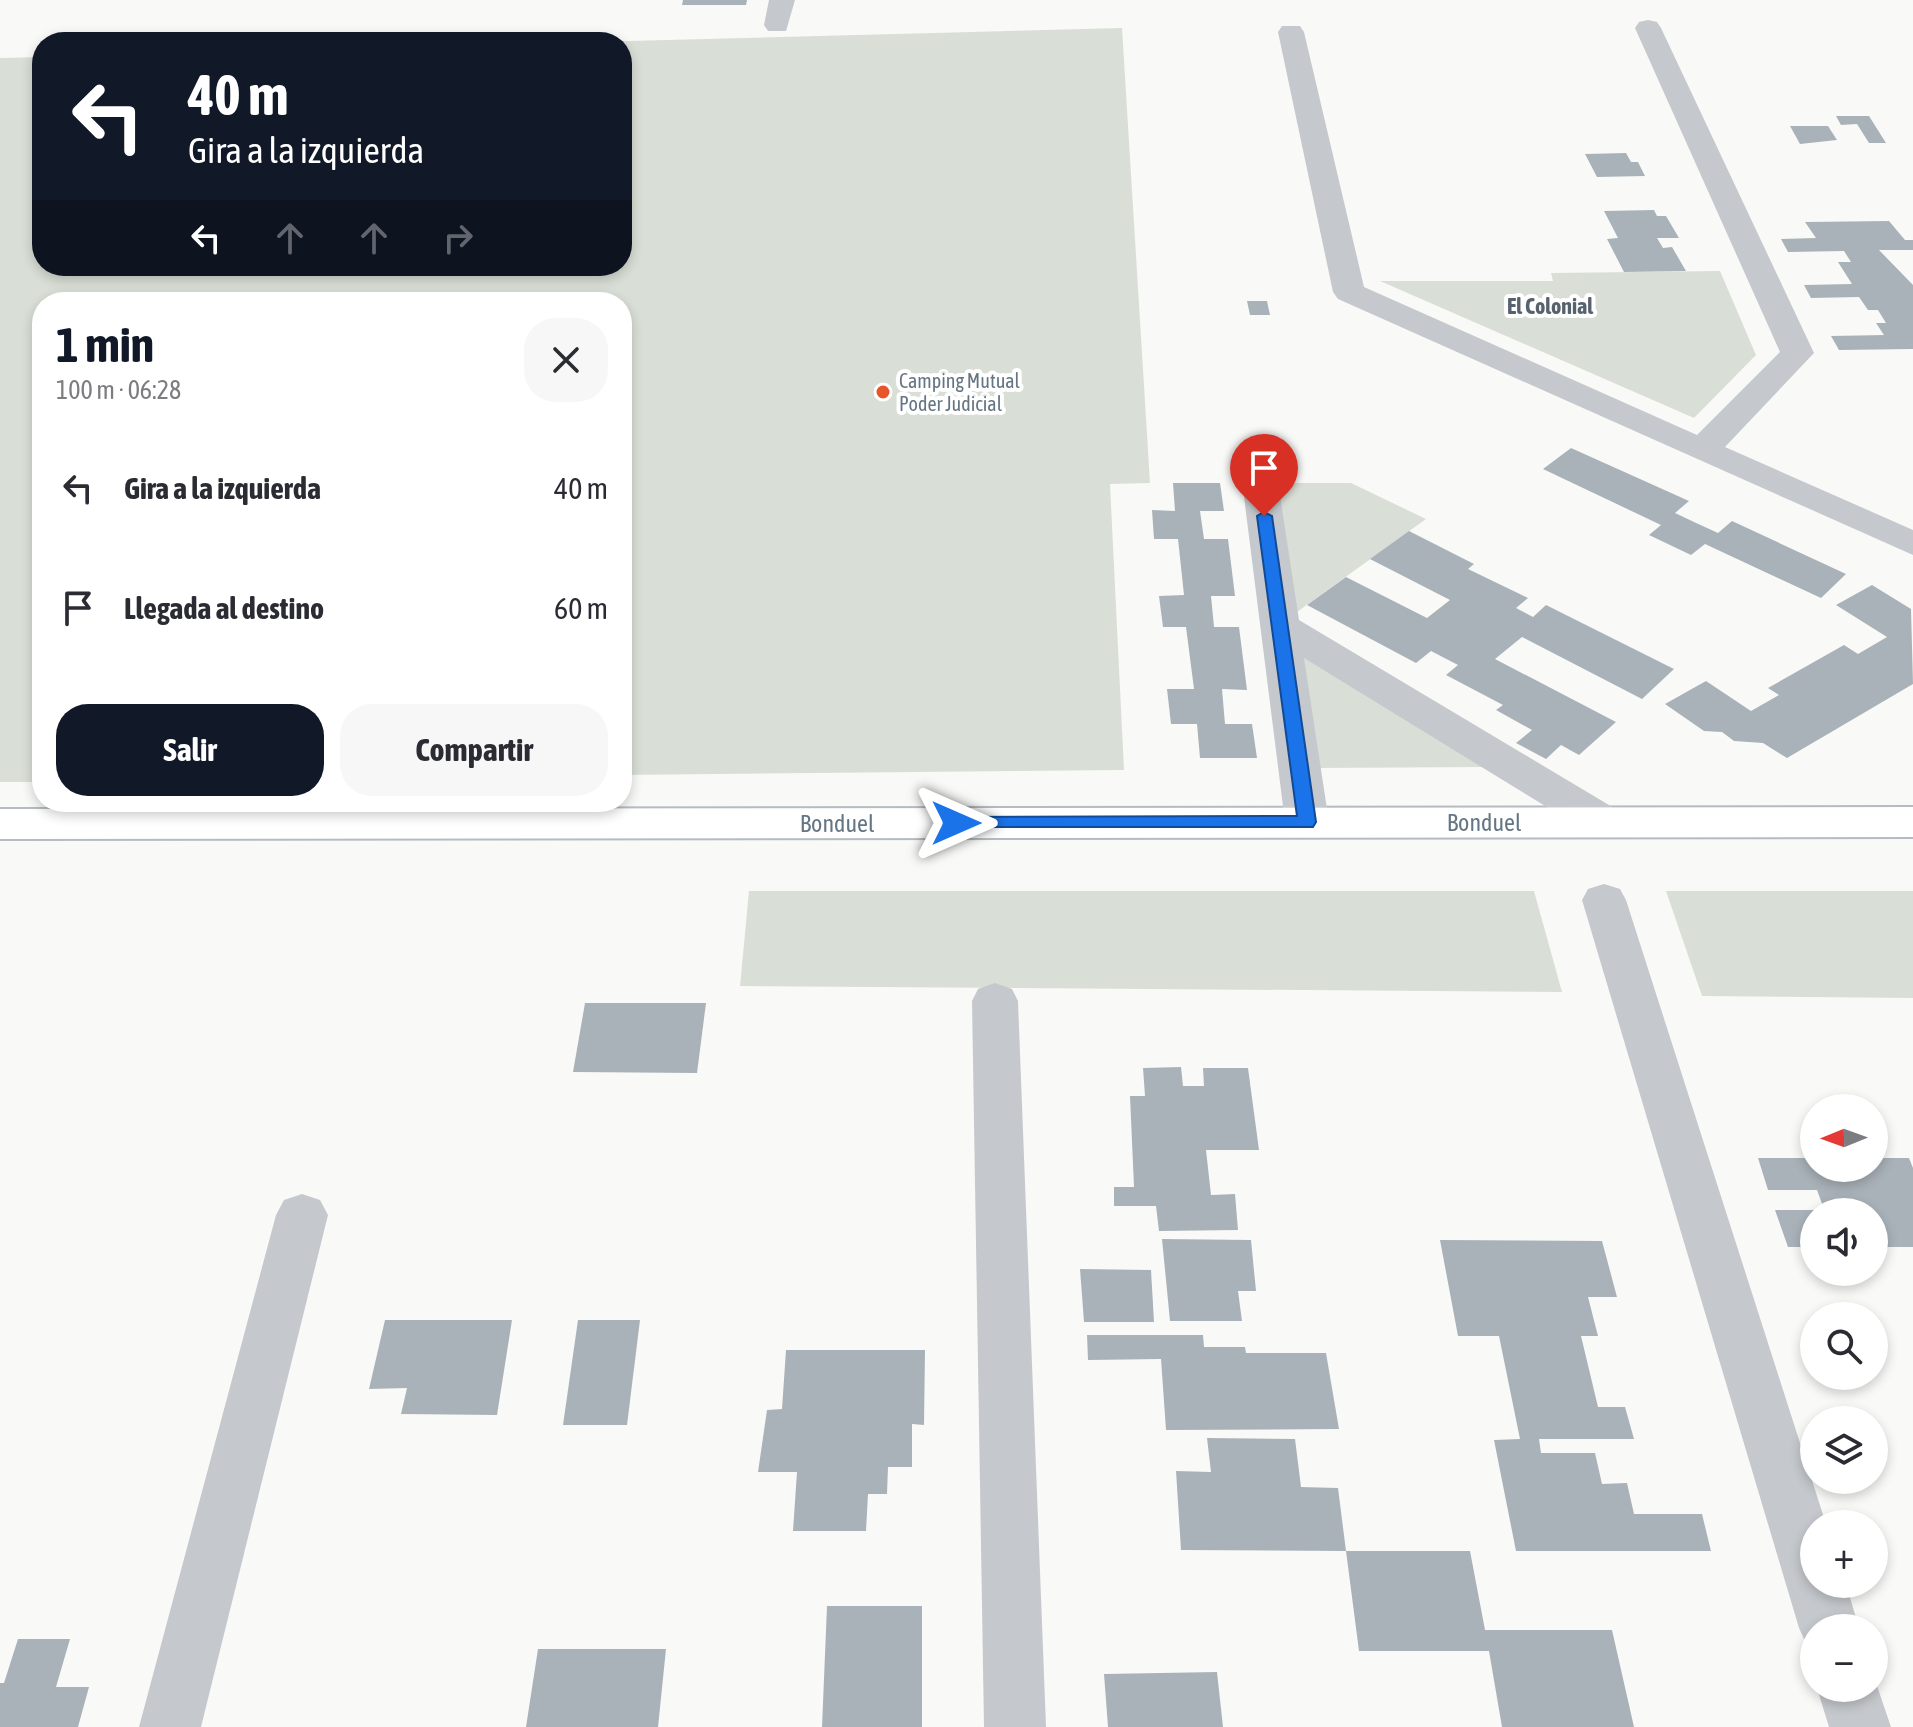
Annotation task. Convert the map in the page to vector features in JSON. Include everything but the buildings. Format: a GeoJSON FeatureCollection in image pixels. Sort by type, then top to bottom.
{"type":"FeatureCollection","features":[{"type":"Feature","properties":{"kind":"main road","name":"Bonduel"},"geometry":{"type":"LineString","coordinates":[[0,824],[1913,822]]}},
{"type":"Feature","properties":{"kind":"street"},"geometry":{"type":"LineString","coordinates":[[1648,28],[1797,353],[1702,450]]}},
{"type":"Feature","properties":{"kind":"street"},"geometry":{"type":"LineString","coordinates":[[1291,32],[1349,292],[1913,544]]}},
{"type":"Feature","properties":{"kind":"street"},"geometry":{"type":"LineString","coordinates":[[1261,489],[1307,822]]}},
{"type":"Feature","properties":{"kind":"street"},"geometry":{"type":"LineString","coordinates":[[1279,625],[1604,822]]}},
{"type":"Feature","properties":{"kind":"street"},"geometry":{"type":"LineString","coordinates":[[1604,900],[1800,1534]]}},
{"type":"Feature","properties":{"kind":"street"},"geometry":{"type":"LineString","coordinates":[[995,1001],[1015,1727]]}},
{"type":"Feature","properties":{"kind":"street"},"geometry":{"type":"LineString","coordinates":[[170,1727],[302,1215]]}},
{"type":"Feature","properties":{"kind":"street"},"geometry":{"type":"LineString","coordinates":[[1852,1702],[1860,1727]]}},
{"type":"Feature","properties":{"kind":"shaded area","name":"Camping Mutual Poder Judicial"},"geometry":{"type":"Polygon","coordinates":[[[1122,28],[1150,483],[1110,484],[1124,770],[632,775],[632,292],[32,292],[32,782],[0,782],[0,58],[32,57],[32,276],[632,276],[632,41],[1122,28]]]}},
{"type":"Feature","properties":{"kind":"shaded area"},"geometry":{"type":"Polygon","coordinates":[[[1720,271],[1756,355],[1694,418],[1380,281],[1553,281],[1551,273],[1720,271]]]}},
{"type":"Feature","properties":{"kind":"shaded area"},"geometry":{"type":"Polygon","coordinates":[[[1270,483],[1351,483],[1426,519],[1290,617],[1270,483]]]}},
{"type":"Feature","properties":{"kind":"shaded area"},"geometry":{"type":"Polygon","coordinates":[[[1298,651],[1489,767],[1318,768],[1298,651]]]}},
{"type":"Feature","properties":{"kind":"shaded area"},"geometry":{"type":"Polygon","coordinates":[[[749,891],[1534,891],[1562,992],[740,986],[749,891]]]}},
{"type":"Feature","properties":{"kind":"shaded area"},"geometry":{"type":"Polygon","coordinates":[[[1666,891],[1913,891],[1913,998],[1702,996],[1666,891]]]}},
{"type":"Feature","properties":{"kind":"place","name":"Camping Mutual Poder Judicial"},"geometry":{"type":"Point","coordinates":[883,392]}},
{"type":"Feature","properties":{"kind":"district","name":"El Colonial"},"geometry":{"type":"Point","coordinates":[1550,306]}},
{"type":"Feature","properties":{"kind":"route"},"geometry":{"type":"LineString","coordinates":[[956,823],[1307,822],[1264,516]]}}]}
